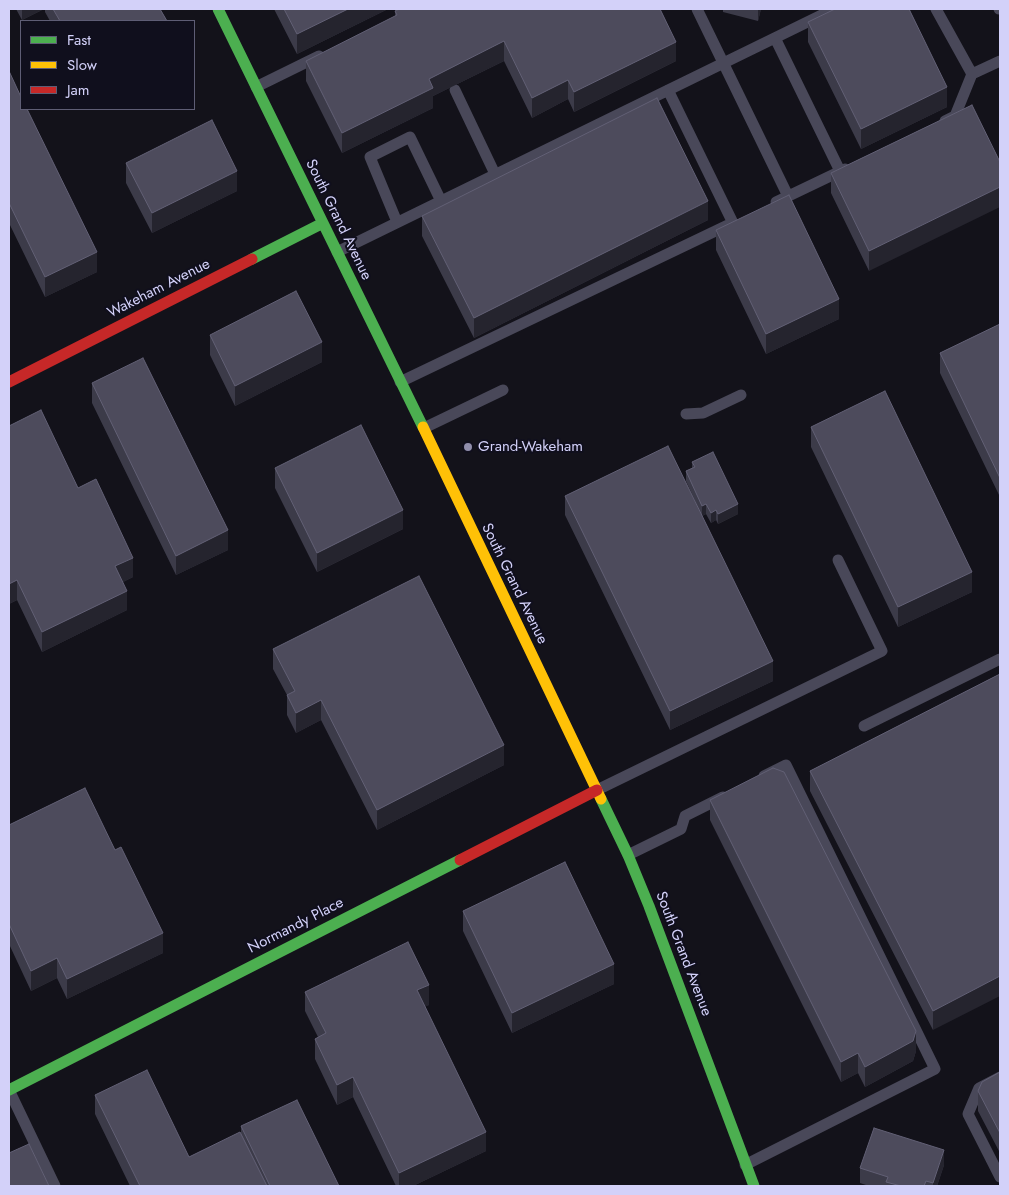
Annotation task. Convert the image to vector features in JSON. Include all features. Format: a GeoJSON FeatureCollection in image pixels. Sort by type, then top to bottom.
{"type":"FeatureCollection","features":[{"type":"Feature","properties":{"kind":"main road","name":"South Grand Avenue"},"geometry":{"type":"LineString","coordinates":[[218,9],[423,428],[628,855],[650,906],[754,1186]]}},
{"type":"Feature","properties":{"kind":"main road","name":"Wakeham Avenue"},"geometry":{"type":"LineString","coordinates":[[9,382],[323,224]]}},
{"type":"Feature","properties":{"kind":"main road","name":"Normandy Place"},"geometry":{"type":"LineString","coordinates":[[9,1090],[597,790]]}},
{"type":"Feature","properties":{"kind":"lane"},"geometry":{"type":"LineString","coordinates":[[697,9],[788,196]]}},
{"type":"Feature","properties":{"kind":"lane"},"geometry":{"type":"LineString","coordinates":[[337,252],[834,9]]}},
{"type":"Feature","properties":{"kind":"lane"},"geometry":{"type":"LineString","coordinates":[[936,9],[972,74]]}},
{"type":"Feature","properties":{"kind":"lane"},"geometry":{"type":"LineString","coordinates":[[775,38],[840,171]]}},
{"type":"Feature","properties":{"kind":"lane"},"geometry":{"type":"LineString","coordinates":[[256,87],[326,52]]}},
{"type":"Feature","properties":{"kind":"lane"},"geometry":{"type":"LineString","coordinates":[[938,125],[955,116],[972,74],[1000,61]]}},
{"type":"Feature","properties":{"kind":"lane"},"geometry":{"type":"LineString","coordinates":[[456,90],[495,174]]}},
{"type":"Feature","properties":{"kind":"lane"},"geometry":{"type":"LineString","coordinates":[[400,382],[737,221],[668,90]]}},
{"type":"Feature","properties":{"kind":"lane"},"geometry":{"type":"LineString","coordinates":[[397,222],[370,157],[410,137],[441,201]]}},
{"type":"Feature","properties":{"kind":"lane"},"geometry":{"type":"LineString","coordinates":[[764,208],[858,163]]}},
{"type":"Feature","properties":{"kind":"lane"},"geometry":{"type":"LineString","coordinates":[[423,428],[503,390]]}},
{"type":"Feature","properties":{"kind":"lane"},"geometry":{"type":"LineString","coordinates":[[686,414],[703,413],[740,396]]}},
{"type":"Feature","properties":{"kind":"lane"},"geometry":{"type":"LineString","coordinates":[[597,790],[882,651],[838,560]]}},
{"type":"Feature","properties":{"kind":"lane"},"geometry":{"type":"LineString","coordinates":[[864,726],[1000,659]]}},
{"type":"Feature","properties":{"kind":"lane"},"geometry":{"type":"LineString","coordinates":[[745,1164],[934,1069],[786,765],[752,782]]}},
{"type":"Feature","properties":{"kind":"lane"},"geometry":{"type":"LineString","coordinates":[[628,855],[680,829],[685,816],[736,790]]}},
{"type":"Feature","properties":{"kind":"lane"},"geometry":{"type":"LineString","coordinates":[[1000,1078],[979,1088],[968,1114],[1000,1177]]}},
{"type":"Feature","properties":{"kind":"lane"},"geometry":{"type":"LineString","coordinates":[[9,1090],[55,1186]]}},
{"type":"Feature","properties":{"kind":"building"},"geometry":{"type":"Polygon","coordinates":[[[53,9],[160,9],[166,20],[59,20],[53,9]]]}},
{"type":"Feature","properties":{"kind":"building"},"geometry":{"type":"Polygon","coordinates":[[[284,9],[348,9],[297,34],[284,9]]]}},
{"type":"Feature","properties":{"kind":"building"},"geometry":{"type":"Polygon","coordinates":[[[399,9],[660,9],[676,42],[574,92],[568,80],[532,98],[504,41],[429,79],[433,88],[342,133],[306,61],[397,15],[395,11],[399,9]]]}},
{"type":"Feature","properties":{"kind":"building"},"geometry":{"type":"Polygon","coordinates":[[[835,9],[909,9],[947,87],[861,129],[808,22],[835,9]]]}},
{"type":"Feature","properties":{"kind":"building"},"geometry":{"type":"Polygon","coordinates":[[[9,71],[20,95],[20,110],[27,110],[97,252],[45,277],[9,203],[9,71]]]}},
{"type":"Feature","properties":{"kind":"building"},"geometry":{"type":"Polygon","coordinates":[[[657,98],[708,201],[474,318],[422,216],[657,98]]]}},
{"type":"Feature","properties":{"kind":"building"},"geometry":{"type":"Polygon","coordinates":[[[972,105],[1000,162],[1000,187],[869,251],[831,173],[972,105]]]}},
{"type":"Feature","properties":{"kind":"building"},"geometry":{"type":"Polygon","coordinates":[[[212,120],[237,171],[152,213],[126,163],[212,120]]]}},
{"type":"Feature","properties":{"kind":"building"},"geometry":{"type":"Polygon","coordinates":[[[789,195],[839,299],[766,334],[716,230],[789,195]]]}},
{"type":"Feature","properties":{"kind":"building"},"geometry":{"type":"Polygon","coordinates":[[[296,291],[322,342],[235,386],[210,335],[296,291]]]}},
{"type":"Feature","properties":{"kind":"building"},"geometry":{"type":"Polygon","coordinates":[[[1000,324],[1000,478],[940,353],[1000,324]]]}},
{"type":"Feature","properties":{"kind":"building"},"geometry":{"type":"Polygon","coordinates":[[[143,358],[228,530],[176,556],[92,383],[143,358]]]}},
{"type":"Feature","properties":{"kind":"building"},"geometry":{"type":"Polygon","coordinates":[[[885,391],[972,572],[898,607],[811,427],[885,391]]]}},
{"type":"Feature","properties":{"kind":"building"},"geometry":{"type":"Polygon","coordinates":[[[41,410],[78,488],[96,479],[133,558],[115,566],[127,591],[42,632],[17,580],[9,584],[9,426],[41,410]]]}},
{"type":"Feature","properties":{"kind":"building"},"geometry":{"type":"Polygon","coordinates":[[[361,425],[403,510],[317,553],[275,468],[361,425]]]}},
{"type":"Feature","properties":{"kind":"building"},"geometry":{"type":"Polygon","coordinates":[[[668,446],[773,661],[670,711],[565,496],[668,446]]]}},
{"type":"Feature","properties":{"kind":"building"},"geometry":{"type":"Polygon","coordinates":[[[713,452],[738,504],[718,514],[716,510],[711,513],[706,504],[702,506],[686,471],[695,467],[692,462],[713,452]]]}},
{"type":"Feature","properties":{"kind":"building"},"geometry":{"type":"Polygon","coordinates":[[[419,576],[504,745],[377,810],[321,700],[296,713],[287,695],[295,691],[273,649],[419,576]]]}},
{"type":"Feature","properties":{"kind":"building"},"geometry":{"type":"Polygon","coordinates":[[[1000,674],[1000,976],[933,1011],[810,771],[1000,674]]]}},
{"type":"Feature","properties":{"kind":"building"},"geometry":{"type":"Polygon","coordinates":[[[773,768],[784,772],[916,1031],[913,1041],[865,1067],[858,1053],[841,1062],[710,800],[773,768]]]}},
{"type":"Feature","properties":{"kind":"building"},"geometry":{"type":"Polygon","coordinates":[[[85,788],[115,850],[121,847],[163,933],[67,979],[57,958],[31,971],[9,924],[9,825],[85,788]]]}},
{"type":"Feature","properties":{"kind":"building"},"geometry":{"type":"Polygon","coordinates":[[[565,862],[614,964],[512,1013],[463,911],[565,862]]]}},
{"type":"Feature","properties":{"kind":"building"},"geometry":{"type":"Polygon","coordinates":[[[408,942],[429,985],[417,990],[486,1132],[399,1173],[353,1077],[337,1085],[315,1039],[326,1033],[305,992],[408,942]]]}},
{"type":"Feature","properties":{"kind":"building"},"geometry":{"type":"Polygon","coordinates":[[[147,1070],[189,1157],[240,1132],[267,1186],[140,1186],[95,1095],[147,1070]]]}},
{"type":"Feature","properties":{"kind":"building"},"geometry":{"type":"Polygon","coordinates":[[[1000,1072],[1000,1133],[978,1091],[982,1082],[1000,1072]]]}},
{"type":"Feature","properties":{"kind":"building"},"geometry":{"type":"Polygon","coordinates":[[[297,1100],[339,1186],[270,1186],[241,1126],[297,1100]]]}},
{"type":"Feature","properties":{"kind":"building"},"geometry":{"type":"Polygon","coordinates":[[[874,1128],[944,1150],[933,1183],[926,1181],[924,1186],[901,1186],[886,1182],[888,1177],[860,1168],[874,1128]]]}},
{"type":"Feature","properties":{"kind":"building"},"geometry":{"type":"Polygon","coordinates":[[[29,1144],[49,1186],[9,1186],[9,1153],[29,1144]]]}},
{"type":"Feature","properties":{"kind":"traffic: fast"},"geometry":{"type":"LineString","coordinates":[[218,9],[423,427]]}},
{"type":"Feature","properties":{"kind":"traffic: fast"},"geometry":{"type":"LineString","coordinates":[[252,259],[323,223]]}},
{"type":"Feature","properties":{"kind":"traffic: fast"},"geometry":{"type":"LineString","coordinates":[[601,799],[628,855],[649,906],[754,1186]]}},
{"type":"Feature","properties":{"kind":"traffic: fast"},"geometry":{"type":"LineString","coordinates":[[9,1090],[460,860]]}},
{"type":"Feature","properties":{"kind":"traffic: slow"},"geometry":{"type":"LineString","coordinates":[[423,427],[601,799]]}},
{"type":"Feature","properties":{"kind":"traffic: jam"},"geometry":{"type":"LineString","coordinates":[[9,382],[252,259]]}},
{"type":"Feature","properties":{"kind":"traffic: jam"},"geometry":{"type":"LineString","coordinates":[[460,860],[597,790]]}},
{"type":"Feature","properties":{"kind":"place","name":"Grand-Wakeham"},"geometry":{"type":"Point","coordinates":[468,447]}}]}
